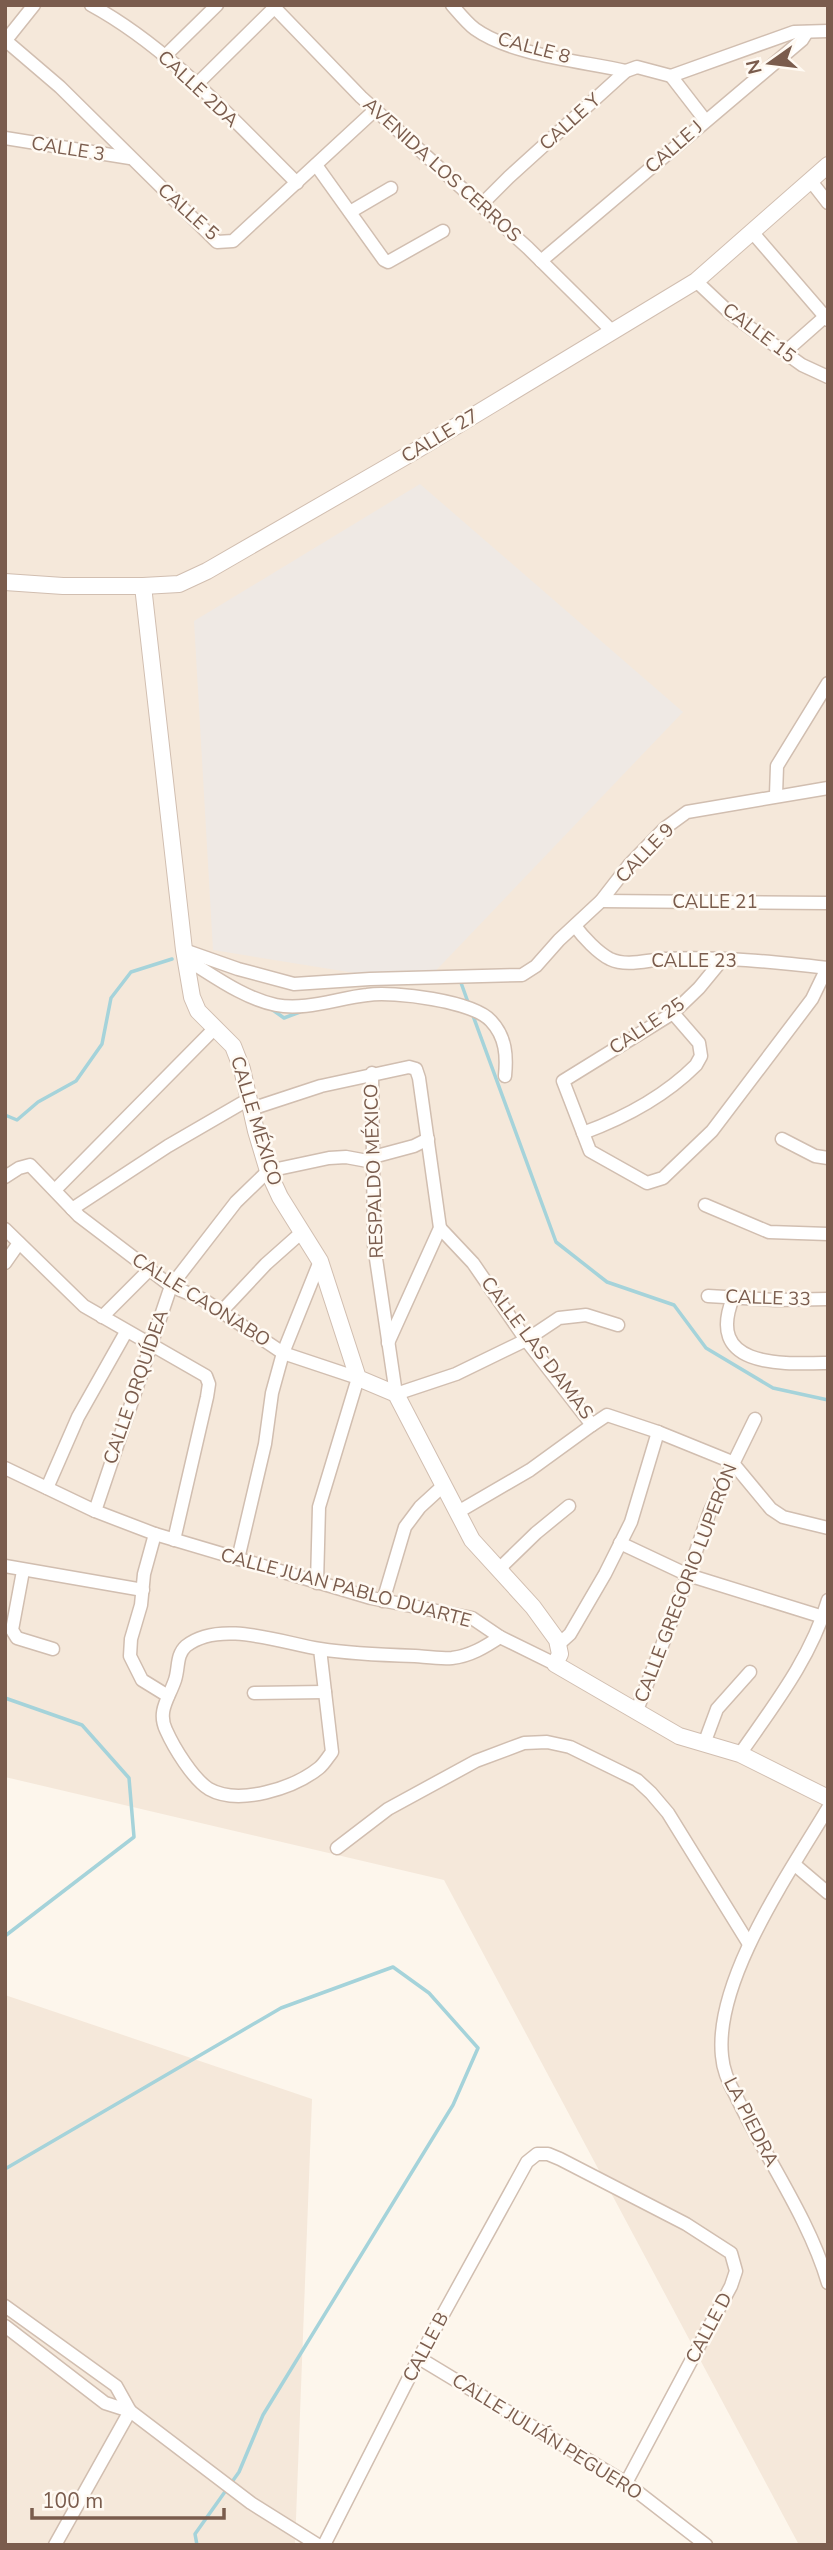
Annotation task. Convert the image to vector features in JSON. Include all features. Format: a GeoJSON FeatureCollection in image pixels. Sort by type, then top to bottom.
{"type":"FeatureCollection","features":[{"type":"Feature","properties":{"kind":"street"},"geometry":{"type":"LineString","coordinates":[[6,40],[34,5]]}},
{"type":"Feature","properties":{"kind":"street","name":"CALLE 2DA"},"geometry":{"type":"LineString","coordinates":[[91,5],[118,20],[164,57],[297,183]]}},
{"type":"Feature","properties":{"kind":"street"},"geometry":{"type":"LineString","coordinates":[[164,57],[217,5]]}},
{"type":"Feature","properties":{"kind":"street","name":"CALLE 8"},"geometry":{"type":"LineString","coordinates":[[452,5],[474,28],[500,43],[626,71]]}},
{"type":"Feature","properties":{"kind":"street"},"geometry":{"type":"LineString","coordinates":[[196,85],[277,7]]}},
{"type":"Feature","properties":{"kind":"street","name":"AVENIDA LOS CERROS"},"geometry":{"type":"LineString","coordinates":[[277,7],[375,110],[481,205],[613,332]]}},
{"type":"Feature","properties":{"kind":"street"},"geometry":{"type":"LineString","coordinates":[[626,71],[637,67],[671,76],[794,32],[828,31]]}},
{"type":"Feature","properties":{"kind":"street","name":"CALLE J"},"geometry":{"type":"LineString","coordinates":[[541,261],[807,32]]}},
{"type":"Feature","properties":{"kind":"street","name":"CALLE 5"},"geometry":{"type":"LineString","coordinates":[[6,40],[60,87],[218,242],[233,241],[375,110]]}},
{"type":"Feature","properties":{"kind":"street","name":"CALLE Y"},"geometry":{"type":"LineString","coordinates":[[481,205],[626,71]]}},
{"type":"Feature","properties":{"kind":"street"},"geometry":{"type":"LineString","coordinates":[[671,76],[705,121]]}},
{"type":"Feature","properties":{"kind":"street","name":"CALLE 3"},"geometry":{"type":"LineString","coordinates":[[5,138],[130,158]]}},
{"type":"Feature","properties":{"kind":"street"},"geometry":{"type":"LineString","coordinates":[[316,165],[387,262],[443,231]]}},
{"type":"Feature","properties":{"kind":"street","name":"CALLE 27"},"geometry":{"type":"LineString","coordinates":[[5,582],[63,586],[143,586],[179,584],[207,571],[696,281],[828,165]]}},
{"type":"Feature","properties":{"kind":"street"},"geometry":{"type":"LineString","coordinates":[[810,180],[828,203]]}},
{"type":"Feature","properties":{"kind":"street"},"geometry":{"type":"LineString","coordinates":[[350,212],[391,188]]}},
{"type":"Feature","properties":{"kind":"street"},"geometry":{"type":"LineString","coordinates":[[752,233],[827,316],[785,352]]}},
{"type":"Feature","properties":{"kind":"street","name":"CALLE 15"},"geometry":{"type":"LineString","coordinates":[[696,281],[731,314],[802,365],[828,377]]}},
{"type":"Feature","properties":{"kind":"street","name":"CALLE MÉXICO"},"geometry":{"type":"LineString","coordinates":[[143,586],[189,984],[198,1011],[233,1046],[268,1171],[280,1197],[320,1261],[358,1378]]}},
{"type":"Feature","properties":{"kind":"street"},"geometry":{"type":"LineString","coordinates":[[776,795],[778,766],[828,683]]}},
{"type":"Feature","properties":{"kind":"street","name":"CALLE 9"},"geometry":{"type":"LineString","coordinates":[[185,957],[294,984],[522,975],[536,967],[601,901],[629,865],[665,828],[687,812],[828,788]]}},
{"type":"Feature","properties":{"kind":"street","name":"CALLE 21"},"geometry":{"type":"LineString","coordinates":[[601,901],[828,903]]}},
{"type":"Feature","properties":{"kind":"street","name":"CALLE 23"},"geometry":{"type":"LineString","coordinates":[[575,926],[610,959],[627,963],[663,959],[768,961],[827,968]]}},
{"type":"Feature","properties":{"kind":"street"},"geometry":{"type":"LineString","coordinates":[[185,957],[245,995],[278,1005],[300,1006],[369,994],[410,994],[479,1011],[491,1020],[501,1036],[507,1054],[505,1076]]}},
{"type":"Feature","properties":{"kind":"street","name":"CALLE 25"},"geometry":{"type":"LineString","coordinates":[[583,1133],[563,1081],[673,1013],[699,988],[722,960]]}},
{"type":"Feature","properties":{"kind":"street"},"geometry":{"type":"LineString","coordinates":[[673,1013],[699,1043],[701,1056],[696,1065],[644,1105],[608,1124],[583,1133],[590,1151],[647,1183],[663,1178],[712,1131],[812,999],[827,968]]}},
{"type":"Feature","properties":{"kind":"street"},"geometry":{"type":"LineString","coordinates":[[55,1190],[215,1028]]}},
{"type":"Feature","properties":{"kind":"street"},"geometry":{"type":"LineString","coordinates":[[72,1209],[168,1146],[250,1104],[372,1073],[409,1067],[416,1069],[440,1228],[387,1344]]}},
{"type":"Feature","properties":{"kind":"street","name":"RESPALDO MÉXICO"},"geometry":{"type":"LineString","coordinates":[[372,1073],[374,1245],[396,1394]]}},
{"type":"Feature","properties":{"kind":"street"},"geometry":{"type":"LineString","coordinates":[[268,1171],[329,1158],[373,1159],[428,1139]]}},
{"type":"Feature","properties":{"kind":"street"},"geometry":{"type":"LineString","coordinates":[[782,1139],[815,1156],[828,1158]]}},
{"type":"Feature","properties":{"kind":"street","name":"CALLE CAONABO"},"geometry":{"type":"LineString","coordinates":[[5,1177],[30,1165],[72,1209],[171,1286],[204,1300],[283,1353],[358,1378]]}},
{"type":"Feature","properties":{"kind":"street","name":"CALLE ORQUÍDEA"},"geometry":{"type":"LineString","coordinates":[[95,1511],[171,1286],[236,1202],[268,1171]]}},
{"type":"Feature","properties":{"kind":"street"},"geometry":{"type":"LineString","coordinates":[[705,1205],[769,1232],[828,1234]]}},
{"type":"Feature","properties":{"kind":"street","name":"CALLE LAS DAMAS"},"geometry":{"type":"LineString","coordinates":[[440,1228],[473,1263],[526,1340],[592,1425],[607,1415],[732,1462],[771,1509],[783,1517],[828,1528]]}},
{"type":"Feature","properties":{"kind":"street"},"geometry":{"type":"LineString","coordinates":[[5,1229],[84,1306],[206,1376],[209,1384],[174,1540]]}},
{"type":"Feature","properties":{"kind":"street"},"geometry":{"type":"LineString","coordinates":[[221,1311],[266,1264],[302,1233]]}},
{"type":"Feature","properties":{"kind":"street"},"geometry":{"type":"LineString","coordinates":[[5,1263],[19,1243]]}},
{"type":"Feature","properties":{"kind":"street"},"geometry":{"type":"LineString","coordinates":[[238,1559],[283,1353],[320,1261]]}},
{"type":"Feature","properties":{"kind":"street"},"geometry":{"type":"LineString","coordinates":[[102,1317],[149,1270]]}},
{"type":"Feature","properties":{"kind":"street","name":"CALLE 33"},"geometry":{"type":"LineString","coordinates":[[708,1296],[828,1299]]}},
{"type":"Feature","properties":{"kind":"street"},"geometry":{"type":"LineString","coordinates":[[733,1298],[726,1314],[726,1324],[728,1337],[741,1352],[781,1364],[828,1363]]}},
{"type":"Feature","properties":{"kind":"street"},"geometry":{"type":"LineString","coordinates":[[396,1394],[456,1374],[526,1340],[559,1318],[586,1315],[618,1325]]}},
{"type":"Feature","properties":{"kind":"street"},"geometry":{"type":"LineString","coordinates":[[47,1488],[78,1417],[126,1332]]}},
{"type":"Feature","properties":{"kind":"street"},"geometry":{"type":"LineString","coordinates":[[317,1583],[319,1507],[358,1378],[396,1394],[472,1540],[533,1606],[559,1644],[560,1654],[555,1664]]}},
{"type":"Feature","properties":{"kind":"street","name":"CALLE GREGORIO LUPERÓN"},"geometry":{"type":"LineString","coordinates":[[637,1710],[710,1511],[755,1419]]}},
{"type":"Feature","properties":{"kind":"street"},"geometry":{"type":"LineString","coordinates":[[458,1512],[530,1470],[592,1425]]}},
{"type":"Feature","properties":{"kind":"street"},"geometry":{"type":"LineString","coordinates":[[559,1644],[570,1634],[631,1522],[658,1432]]}},
{"type":"Feature","properties":{"kind":"street","name":"CALLE JUAN PABLO DUARTE"},"geometry":{"type":"LineString","coordinates":[[5,1468],[95,1511],[155,1534],[383,1601],[471,1618],[500,1637],[555,1664],[679,1736],[740,1754],[828,1798]]}},
{"type":"Feature","properties":{"kind":"street"},"geometry":{"type":"LineString","coordinates":[[383,1601],[405,1527],[420,1507],[444,1485]]}},
{"type":"Feature","properties":{"kind":"street"},"geometry":{"type":"LineString","coordinates":[[499,1569],[569,1506]]}},
{"type":"Feature","properties":{"kind":"street"},"geometry":{"type":"LineString","coordinates":[[155,1534],[144,1574],[141,1605],[131,1639],[130,1656],[142,1680],[168,1696]]}},
{"type":"Feature","properties":{"kind":"street"},"geometry":{"type":"LineString","coordinates":[[620,1542],[688,1575],[823,1617]]}},
{"type":"Feature","properties":{"kind":"street"},"geometry":{"type":"LineString","coordinates":[[5,1566],[143,1590]]}},
{"type":"Feature","properties":{"kind":"street"},"geometry":{"type":"LineString","coordinates":[[23,1571],[13,1635],[53,1649]]}},
{"type":"Feature","properties":{"kind":"street"},"geometry":{"type":"LineString","coordinates":[[740,1754],[796,1674],[823,1617],[828,1600]]}},
{"type":"Feature","properties":{"kind":"street"},"geometry":{"type":"LineString","coordinates":[[320,1649],[332,1752],[320,1768],[276,1790],[241,1795],[212,1791],[202,1784],[164,1727],[163,1706],[176,1678],[177,1660],[184,1647],[201,1637],[234,1633],[370,1655],[451,1658],[481,1650],[500,1637]]}},
{"type":"Feature","properties":{"kind":"street"},"geometry":{"type":"LineString","coordinates":[[704,1744],[717,1709],[750,1672]]}},
{"type":"Feature","properties":{"kind":"street"},"geometry":{"type":"LineString","coordinates":[[254,1693],[325,1692]]}},
{"type":"Feature","properties":{"kind":"street"},"geometry":{"type":"LineString","coordinates":[[337,1848],[388,1809],[476,1761],[524,1743],[559,1744],[637,1780],[651,1793],[668,1813],[749,1944]]}},
{"type":"Feature","properties":{"kind":"street","name":"LA PIEDRA"},"geometry":{"type":"LineString","coordinates":[[828,1808],[749,1944],[734,1981],[721,2045],[724,2069],[735,2094],[826,2266],[828,2283]]}},
{"type":"Feature","properties":{"kind":"street"},"geometry":{"type":"LineString","coordinates":[[794,1865],[828,1893]]}},
{"type":"Feature","properties":{"kind":"street","name":"CALLE B"},"geometry":{"type":"LineString","coordinates":[[324,2545],[419,2358],[527,2162],[537,2154]]}},
{"type":"Feature","properties":{"kind":"street","name":"CALLE D"},"geometry":{"type":"LineString","coordinates":[[537,2154],[548,2154],[559,2159],[686,2224],[731,2253],[736,2271],[731,2286],[626,2483]]}},
{"type":"Feature","properties":{"kind":"street"},"geometry":{"type":"LineString","coordinates":[[6,2308],[116,2386],[130,2411]]}},
{"type":"Feature","properties":{"kind":"street"},"geometry":{"type":"LineString","coordinates":[[5,2326],[105,2403],[130,2411],[251,2503],[318,2545]]}},
{"type":"Feature","properties":{"kind":"street","name":"CALLE JULIÁN PEGUERO"},"geometry":{"type":"LineString","coordinates":[[419,2358],[626,2483],[706,2545]]}},
{"type":"Feature","properties":{"kind":"street"},"geometry":{"type":"LineString","coordinates":[[55,2545],[130,2411]]}},
{"type":"Feature","properties":{"kind":"shaded area"},"geometry":{"type":"Polygon","coordinates":[[[5,5],[828,5],[828,2545],[799,2545],[444,1880],[5,1777],[5,5]]]}},
{"type":"Feature","properties":{"kind":"shaded area"},"geometry":{"type":"Polygon","coordinates":[[[420,484],[683,712],[423,984],[213,950],[194,621],[420,484]]]}},
{"type":"Feature","properties":{"kind":"shaded area"},"geometry":{"type":"Polygon","coordinates":[[[5,1995],[312,2099],[295,2545],[5,2545],[5,1995]]]}},
{"type":"Feature","properties":{"kind":"waterway"},"geometry":{"type":"LineString","coordinates":[[5,1115],[17,1120],[38,1102],[76,1081],[102,1044],[111,998],[131,972],[172,959]]}},
{"type":"Feature","properties":{"kind":"waterway"},"geometry":{"type":"LineString","coordinates":[[460,980],[469,1005]]}},
{"type":"Feature","properties":{"kind":"waterway"},"geometry":{"type":"LineString","coordinates":[[270,1008],[284,1018],[300,1012]]}},
{"type":"Feature","properties":{"kind":"waterway"},"geometry":{"type":"LineString","coordinates":[[472,1013],[556,1242],[607,1282],[674,1305],[706,1348],[773,1388],[828,1400]]}},
{"type":"Feature","properties":{"kind":"waterway"},"geometry":{"type":"LineString","coordinates":[[5,1698],[82,1725],[129,1778],[134,1837],[5,1936]]}},
{"type":"Feature","properties":{"kind":"waterway"},"geometry":{"type":"LineString","coordinates":[[5,2169],[281,2008],[393,1967],[429,1993],[478,2048],[453,2105],[263,2415],[239,2472],[195,2534],[197,2545]]}}]}
